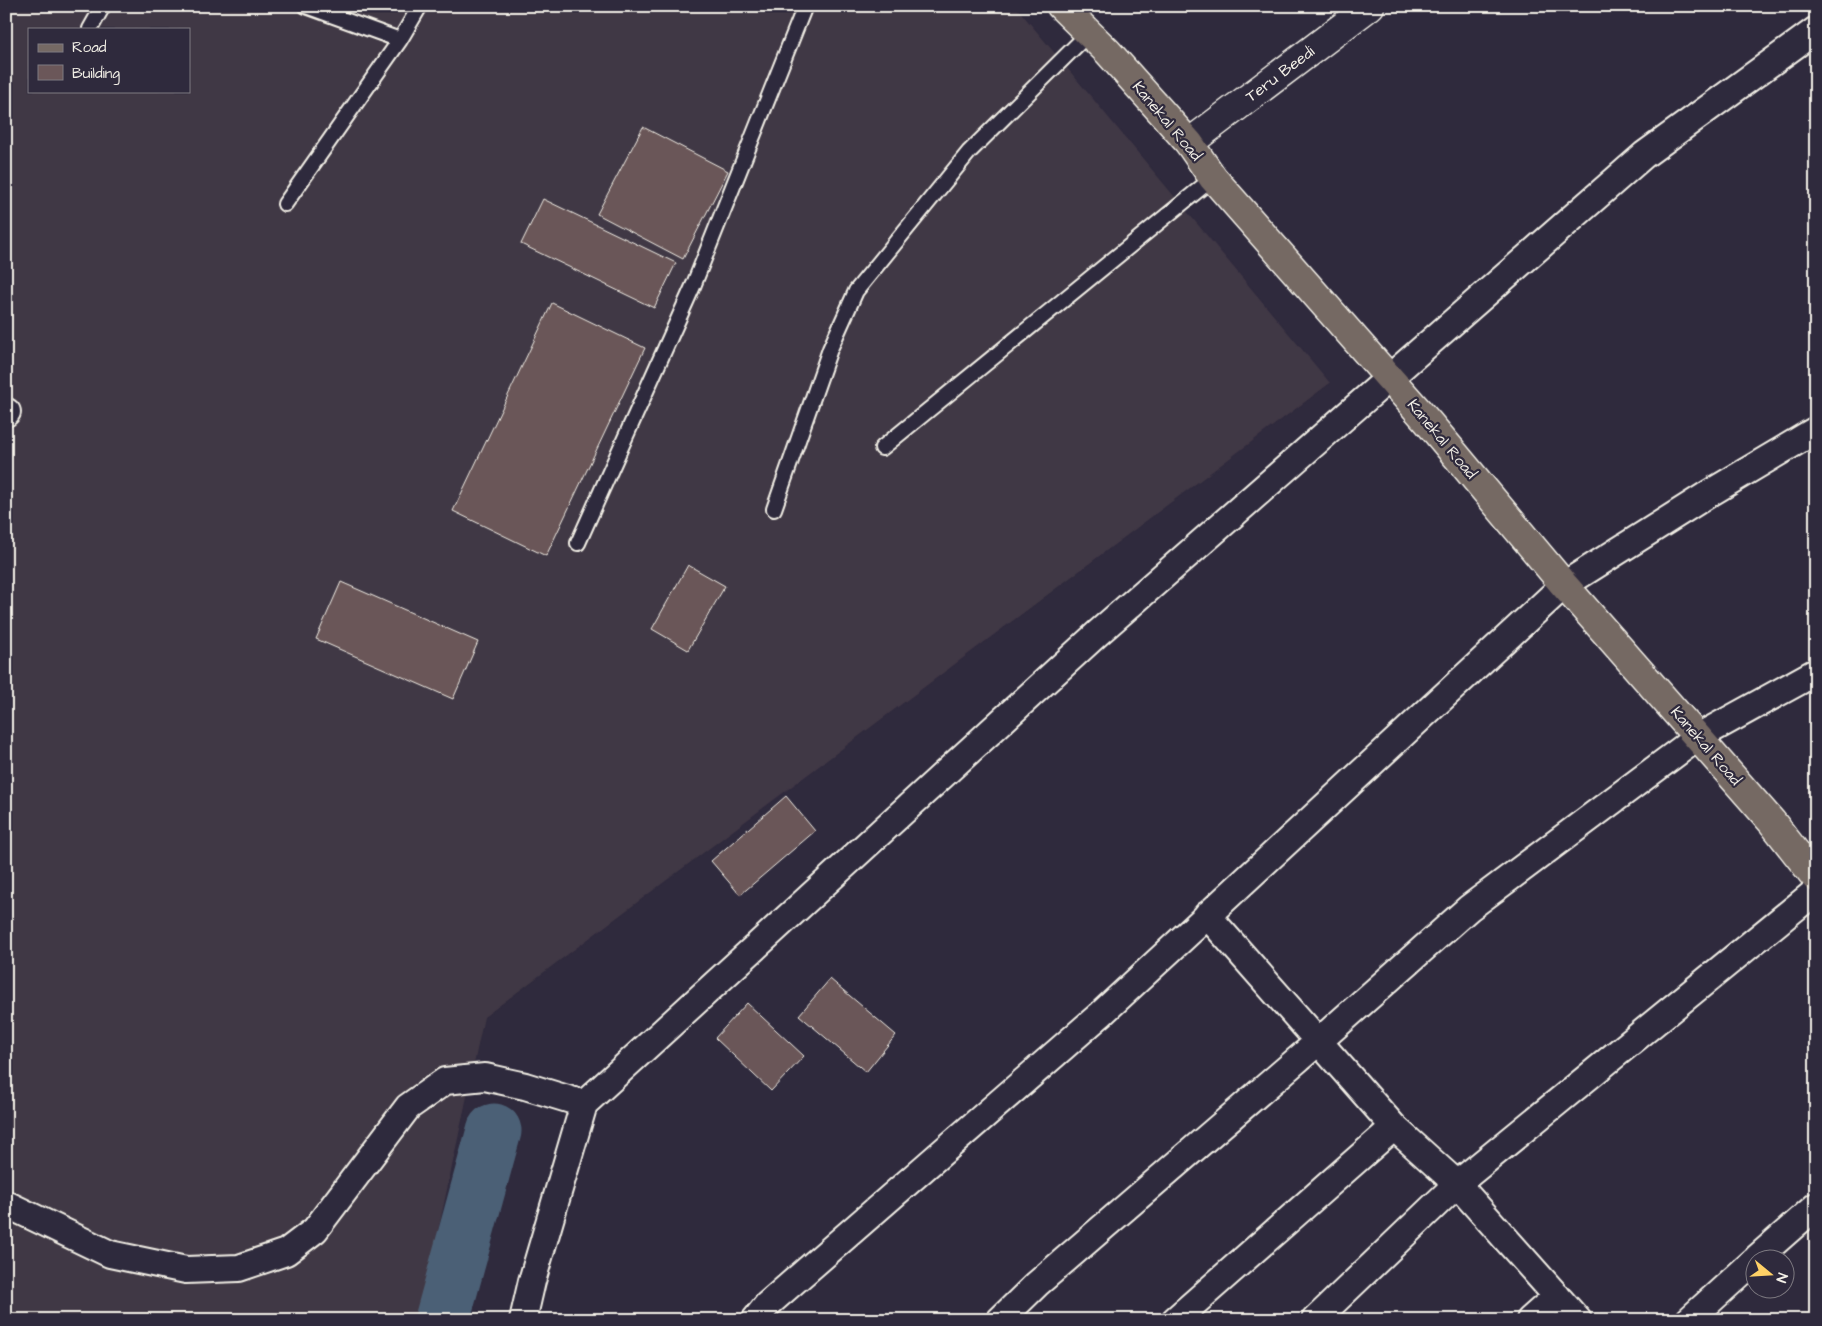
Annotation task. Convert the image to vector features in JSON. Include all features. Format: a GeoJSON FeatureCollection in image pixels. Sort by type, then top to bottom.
{"type":"FeatureCollection","features":[{"type":"Feature","properties":{"kind":"main road","name":"Kanekal Road"},"geometry":{"type":"LineString","coordinates":[[1061,6],[1108,52],[1189,142],[1213,178],[1428,422],[1564,586],[1772,822],[1816,878]]}},
{"type":"Feature","properties":{"kind":"street","name":"Teru Beedi"},"geometry":{"type":"LineString","coordinates":[[1189,142],[1357,10]]}},
{"type":"Feature","properties":{"kind":"street"},"geometry":{"type":"LineString","coordinates":[[523,1320],[534,1272],[584,1104],[1098,633],[1644,155],[1816,30]]}},
{"type":"Feature","properties":{"kind":"street"},"geometry":{"type":"LineString","coordinates":[[755,1320],[767,1306],[1101,1014],[1564,586],[1710,493],[1816,430]]}},
{"type":"Feature","properties":{"kind":"street"},"geometry":{"type":"LineString","coordinates":[[1000,1320],[1037,1284],[1318,1042],[1469,908],[1698,737],[1816,672]]}},
{"type":"Feature","properties":{"kind":"street"},"geometry":{"type":"LineString","coordinates":[[1315,1320],[1457,1184],[1816,891]]}},
{"type":"Feature","properties":{"kind":"street"},"geometry":{"type":"LineString","coordinates":[[1207,915],[1394,1127],[1457,1184],[1578,1320]]}},
{"type":"Feature","properties":{"kind":"street"},"geometry":{"type":"LineString","coordinates":[[6,1204],[110,1254],[186,1270],[239,1268],[286,1252],[315,1230],[408,1107],[445,1081],[485,1077],[525,1086],[584,1104]]}},
{"type":"Feature","properties":{"kind":"street"},"geometry":{"type":"LineString","coordinates":[[1175,1320],[1394,1127]]}},
{"type":"Feature","properties":{"kind":"street"},"geometry":{"type":"LineString","coordinates":[[1769,1248],[1816,1206]]}},
{"type":"Feature","properties":{"kind":"street"},"geometry":{"type":"LineString","coordinates":[[1689,1320],[1744,1271]]}},
{"type":"Feature","properties":{"kind":"street"},"geometry":{"type":"LineString","coordinates":[[1530,1320],[1557,1296]]}},
{"type":"Feature","properties":{"kind":"lane"},"geometry":{"type":"LineString","coordinates":[[91,28],[103,6]]}},
{"type":"Feature","properties":{"kind":"lane"},"geometry":{"type":"LineString","coordinates":[[306,6],[400,40]]}},
{"type":"Feature","properties":{"kind":"lane"},"geometry":{"type":"LineString","coordinates":[[285,204],[400,40],[420,6]]}},
{"type":"Feature","properties":{"kind":"lane"},"geometry":{"type":"LineString","coordinates":[[578,543],[694,284],[805,6]]}},
{"type":"Feature","properties":{"kind":"lane"},"geometry":{"type":"LineString","coordinates":[[774,509],[830,349],[856,291],[969,152],[1089,34]]}},
{"type":"Feature","properties":{"kind":"lane"},"geometry":{"type":"LineString","coordinates":[[882,448],[1213,178]]}},
{"type":"Feature","properties":{"kind":"shaded area"},"geometry":{"type":"Polygon","coordinates":[[[6,6],[1012,6],[1017,8],[1330,383],[484,1017],[419,1320],[6,1320],[6,6]]]}},
{"type":"Feature","properties":{"kind":"building"},"geometry":{"type":"Polygon","coordinates":[[[643,127],[728,171],[683,259],[597,214],[643,127]]]}},
{"type":"Feature","properties":{"kind":"building"},"geometry":{"type":"Polygon","coordinates":[[[543,199],[676,263],[654,308],[521,244],[543,199]]]}},
{"type":"Feature","properties":{"kind":"building"},"geometry":{"type":"Polygon","coordinates":[[[552,303],[645,348],[546,556],[453,511],[552,303]]]}},
{"type":"Feature","properties":{"kind":"building"},"geometry":{"type":"Polygon","coordinates":[[[688,565],[725,586],[688,650],[652,629],[688,565]]]}},
{"type":"Feature","properties":{"kind":"building"},"geometry":{"type":"Polygon","coordinates":[[[341,582],[478,642],[453,699],[316,639],[341,582]]]}},
{"type":"Feature","properties":{"kind":"building"},"geometry":{"type":"Polygon","coordinates":[[[786,796],[815,831],[740,895],[711,861],[786,796]]]}},
{"type":"Feature","properties":{"kind":"building"},"geometry":{"type":"Polygon","coordinates":[[[830,979],[896,1035],[866,1072],[799,1015],[830,979]]]}},
{"type":"Feature","properties":{"kind":"building"},"geometry":{"type":"Polygon","coordinates":[[[747,1003],[804,1056],[771,1091],[715,1038],[747,1003]]]}},
{"type":"Feature","properties":{"kind":"waterway"},"geometry":{"type":"LineString","coordinates":[[442,1320],[494,1131]]}}]}
